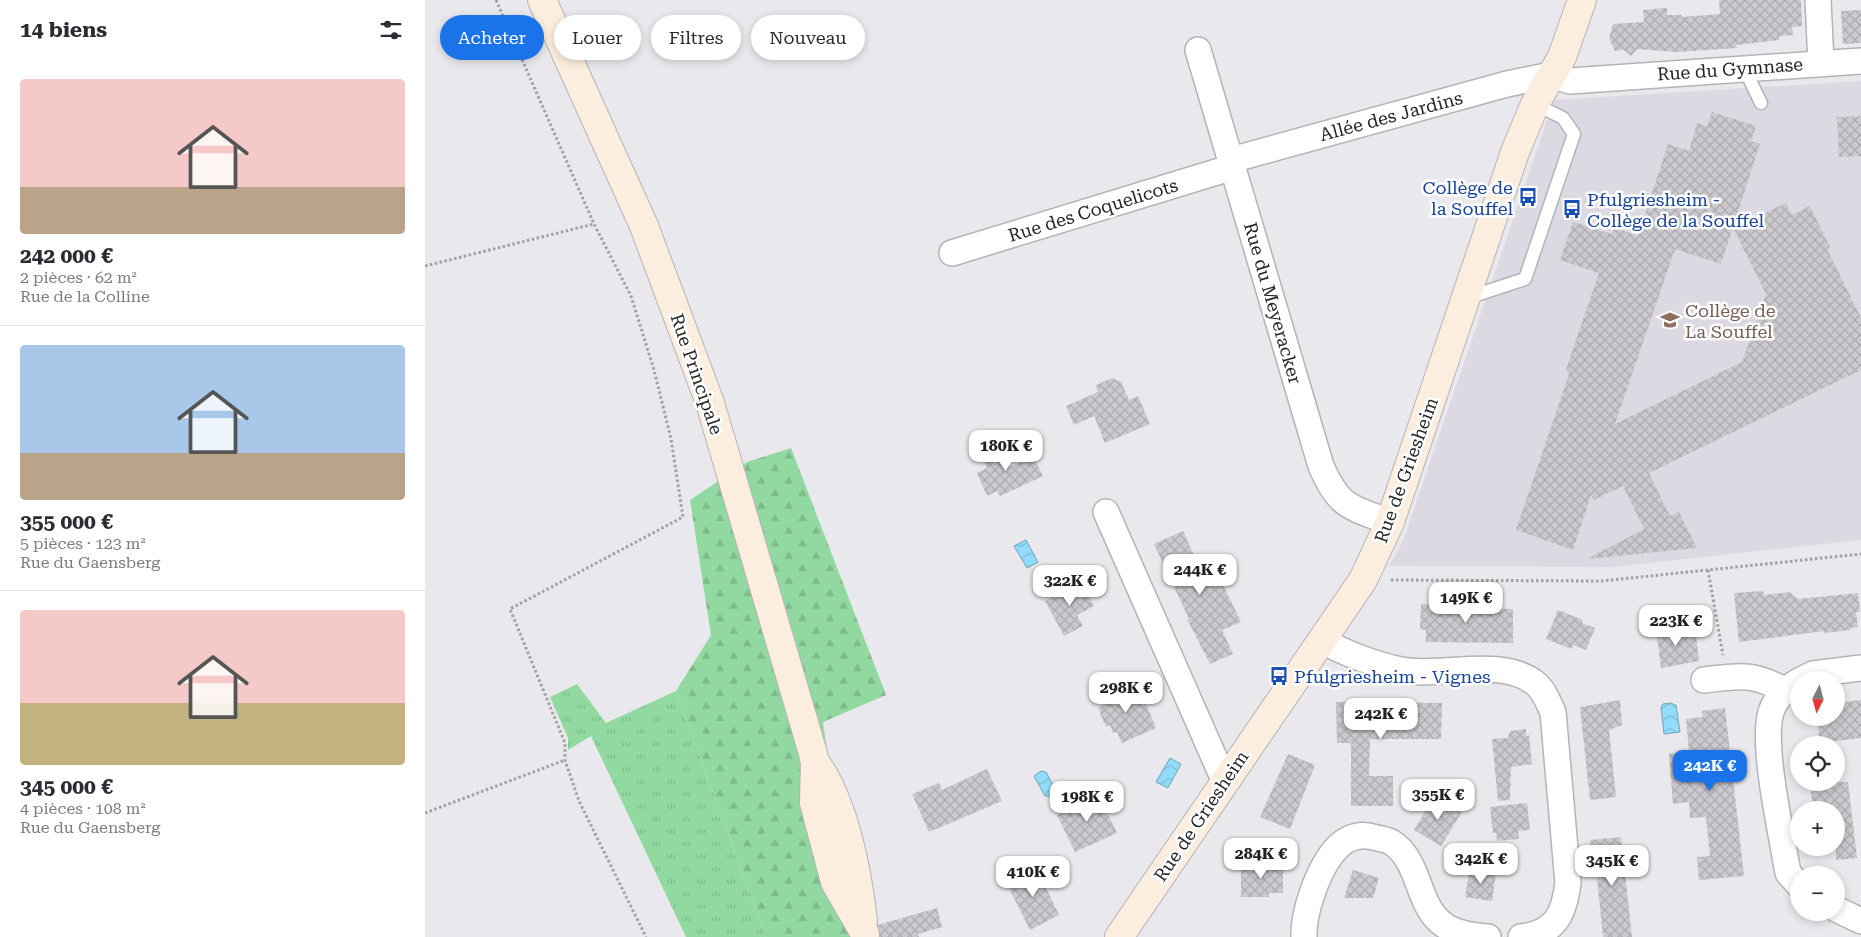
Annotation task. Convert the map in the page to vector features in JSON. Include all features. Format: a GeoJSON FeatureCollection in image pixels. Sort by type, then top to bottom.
{"type":"FeatureCollection","features":[{"type":"Feature","properties":{"kind":"street","name":"Rue Principale"},"geometry":{"type":"LineString","coordinates":[[542,0],[644,226],[710,403],[815,762],[814,804],[835,882],[865,935]]}},
{"type":"Feature","properties":{"kind":"street","name":"Rue de Griesheim"},"geometry":{"type":"LineString","coordinates":[[1119,937],[1363,580],[1390,522],[1515,152],[1542,90],[1563,57],[1582,0]]}},
{"type":"Feature","properties":{"kind":"street"},"geometry":{"type":"LineString","coordinates":[[1818,0],[1821,63]]}},
{"type":"Feature","properties":{"kind":"street","name":"Rue du Meyeracker"},"geometry":{"type":"LineString","coordinates":[[1198,50],[1321,466],[1329,487],[1347,506],[1390,522]]}},
{"type":"Feature","properties":{"kind":"street","name":"Rue du Gymnase"},"geometry":{"type":"LineString","coordinates":[[1542,90],[1570,81],[1861,61]]}},
{"type":"Feature","properties":{"kind":"street","name":"Allée des Jardins"},"geometry":{"type":"LineString","coordinates":[[1232,163],[1507,84],[1542,90]]}},
{"type":"Feature","properties":{"kind":"street","name":"Rue des Coquelicots"},"geometry":{"type":"LineString","coordinates":[[952,252],[1232,163]]}},
{"type":"Feature","properties":{"kind":"street"},"geometry":{"type":"LineString","coordinates":[[1106,512],[1225,782]]}},
{"type":"Feature","properties":{"kind":"street"},"geometry":{"type":"LineString","coordinates":[[1322,640],[1334,648],[1402,670],[1505,670],[1523,676],[1536,684],[1545,695],[1553,712],[1567,884],[1565,906],[1555,923],[1533,936],[1521,937]]}},
{"type":"Feature","properties":{"kind":"street"},"geometry":{"type":"LineString","coordinates":[[1837,671],[1861,668]]}},
{"type":"Feature","properties":{"kind":"street"},"geometry":{"type":"LineString","coordinates":[[1716,679],[1745,675],[1790,683]]}},
{"type":"Feature","properties":{"kind":"street"},"geometry":{"type":"LineString","coordinates":[[1790,690],[1771,712],[1767,741],[1788,873],[1790,875]]}},
{"type":"Feature","properties":{"kind":"street"},"geometry":{"type":"LineString","coordinates":[[1304,937],[1303,922],[1323,865],[1341,842],[1364,834],[1391,842],[1406,857],[1425,902],[1443,924],[1468,935],[1488,937]]}},
{"type":"Feature","properties":{"kind":"street"},"geometry":{"type":"LineString","coordinates":[[1845,913],[1861,921]]}},
{"type":"Feature","properties":{"kind":"street"},"geometry":{"type":"LineString","coordinates":[[1854,937],[1861,925]]}},
{"type":"Feature","properties":{"kind":"lane"},"geometry":{"type":"LineString","coordinates":[[1744,68],[1761,103]]}},
{"type":"Feature","properties":{"kind":"lane"},"geometry":{"type":"LineString","coordinates":[[1467,298],[1525,279],[1546,221],[1574,134],[1542,90]]}},
{"type":"Feature","properties":{"kind":"path"},"geometry":{"type":"LineString","coordinates":[[496,0],[594,224],[631,296],[654,370],[671,440],[683,517],[510,610],[565,743],[565,760],[579,801],[646,937]]}},
{"type":"Feature","properties":{"kind":"path"},"geometry":{"type":"LineString","coordinates":[[425,266],[594,224]]}},
{"type":"Feature","properties":{"kind":"path"},"geometry":{"type":"LineString","coordinates":[[1363,580],[1602,581],[1861,554]]}},
{"type":"Feature","properties":{"kind":"path"},"geometry":{"type":"LineString","coordinates":[[1708,570],[1716,679]]}},
{"type":"Feature","properties":{"kind":"path"},"geometry":{"type":"LineString","coordinates":[[425,813],[565,760]]}},
{"type":"Feature","properties":{"kind":"shaded area","name":"Collège de La Souffel"},"geometry":{"type":"Polygon","coordinates":[[[1861,81],[1861,540],[1612,567],[1389,566],[1403,541],[1554,100],[1861,81]]]}},
{"type":"Feature","properties":{"kind":"green space"},"geometry":{"type":"Polygon","coordinates":[[[791,448],[886,695],[823,722],[852,937],[766,937],[676,691],[711,635],[690,500],[747,462],[791,448]]]}},
{"type":"Feature","properties":{"kind":"green space"},"geometry":{"type":"Polygon","coordinates":[[[577,684],[606,723],[676,691],[766,937],[686,937],[591,736],[568,750],[568,738],[550,697],[577,684]]]}},
{"type":"Feature","properties":{"kind":"water"},"geometry":{"type":"Polygon","coordinates":[[[1026,540],[1038,562],[1027,568],[1014,546],[1026,540]]]}},
{"type":"Feature","properties":{"kind":"water"},"geometry":{"type":"Polygon","coordinates":[[[1672,703],[1676,705],[1680,732],[1664,734],[1661,707],[1663,704],[1672,703]]]}},
{"type":"Feature","properties":{"kind":"water"},"geometry":{"type":"Polygon","coordinates":[[[1170,758],[1181,764],[1168,788],[1156,782],[1170,758]]]}},
{"type":"Feature","properties":{"kind":"water"},"geometry":{"type":"Polygon","coordinates":[[[1041,771],[1046,772],[1056,791],[1055,796],[1045,796],[1034,776],[1041,771]]]}},
{"type":"Feature","properties":{"kind":"building"},"geometry":{"type":"Polygon","coordinates":[[[1719,0],[1801,0],[1802,26],[1792,27],[1793,35],[1779,36],[1779,40],[1736,45],[1737,48],[1677,52],[1637,49],[1631,56],[1624,50],[1615,51],[1609,38],[1613,24],[1644,22],[1643,10],[1667,8],[1667,15],[1681,15],[1682,17],[1720,14],[1719,0]]]}},
{"type":"Feature","properties":{"kind":"building"},"geometry":{"type":"Polygon","coordinates":[[[1861,10],[1861,43],[1843,44],[1841,11],[1861,10]]]}},
{"type":"Feature","properties":{"kind":"building"},"geometry":{"type":"Polygon","coordinates":[[[1712,112],[1756,126],[1751,141],[1760,144],[1721,264],[1675,249],[1615,424],[1742,362],[1766,294],[1733,228],[1786,203],[1792,215],[1810,206],[1830,247],[1827,249],[1861,318],[1861,370],[1649,473],[1670,516],[1679,512],[1697,548],[1587,559],[1644,529],[1623,486],[1594,500],[1591,495],[1573,550],[1516,530],[1569,374],[1566,369],[1599,273],[1560,260],[1573,222],[1612,234],[1614,227],[1638,236],[1668,144],[1689,151],[1697,123],[1707,126],[1712,112]]]}},
{"type":"Feature","properties":{"kind":"building"},"geometry":{"type":"Polygon","coordinates":[[[1861,116],[1861,156],[1839,157],[1837,117],[1861,116]]]}},
{"type":"Feature","properties":{"kind":"building"},"geometry":{"type":"Polygon","coordinates":[[[1112,378],[1121,382],[1129,400],[1138,396],[1150,424],[1105,443],[1094,416],[1074,425],[1066,406],[1098,392],[1096,385],[1112,378]]]}},
{"type":"Feature","properties":{"kind":"building"},"geometry":{"type":"Polygon","coordinates":[[[1000,444],[1010,467],[1033,456],[1043,476],[1000,496],[997,491],[987,496],[977,473],[987,468],[980,453],[1000,444]]]}},
{"type":"Feature","properties":{"kind":"building"},"geometry":{"type":"Polygon","coordinates":[[[1183,531],[1203,575],[1218,567],[1226,583],[1223,585],[1241,622],[1222,630],[1233,654],[1210,664],[1187,619],[1189,619],[1154,544],[1183,531]]]}},
{"type":"Feature","properties":{"kind":"building"},"geometry":{"type":"Polygon","coordinates":[[[1081,581],[1094,606],[1077,615],[1083,626],[1064,636],[1045,601],[1081,581]]]}},
{"type":"Feature","properties":{"kind":"building"},"geometry":{"type":"Polygon","coordinates":[[[1763,591],[1764,595],[1790,592],[1798,599],[1858,593],[1860,612],[1856,612],[1858,627],[1850,628],[1851,630],[1824,633],[1824,631],[1739,642],[1734,593],[1763,591]]]}},
{"type":"Feature","properties":{"kind":"building"},"geometry":{"type":"Polygon","coordinates":[[[1421,604],[1452,604],[1452,608],[1513,609],[1513,643],[1426,642],[1426,630],[1420,629],[1421,604]]]}},
{"type":"Feature","properties":{"kind":"building"},"geometry":{"type":"Polygon","coordinates":[[[1558,610],[1583,620],[1582,623],[1595,628],[1586,650],[1573,645],[1572,649],[1546,639],[1558,610]]]}},
{"type":"Feature","properties":{"kind":"building"},"geometry":{"type":"Polygon","coordinates":[[[1681,626],[1682,636],[1696,634],[1699,661],[1661,668],[1656,629],[1681,626]]]}},
{"type":"Feature","properties":{"kind":"building"},"geometry":{"type":"Polygon","coordinates":[[[1133,683],[1142,705],[1146,704],[1156,728],[1122,743],[1117,732],[1113,733],[1110,725],[1106,727],[1098,708],[1105,704],[1102,696],[1133,683]]]}},
{"type":"Feature","properties":{"kind":"building"},"geometry":{"type":"Polygon","coordinates":[[[1620,700],[1622,725],[1609,730],[1616,797],[1590,800],[1580,707],[1620,700]]]}},
{"type":"Feature","properties":{"kind":"building"},"geometry":{"type":"Polygon","coordinates":[[[1861,700],[1861,738],[1845,740],[1845,736],[1819,736],[1818,726],[1845,726],[1845,702],[1861,700]]]}},
{"type":"Feature","properties":{"kind":"building"},"geometry":{"type":"Polygon","coordinates":[[[1336,702],[1442,703],[1441,739],[1370,739],[1369,776],[1393,776],[1393,806],[1351,806],[1351,743],[1337,743],[1336,702]]]}},
{"type":"Feature","properties":{"kind":"building"},"geometry":{"type":"Polygon","coordinates":[[[1725,708],[1744,876],[1699,880],[1697,857],[1710,856],[1706,817],[1690,818],[1689,802],[1673,804],[1669,754],[1689,751],[1686,719],[1703,717],[1702,711],[1725,708]]]}},
{"type":"Feature","properties":{"kind":"building"},"geometry":{"type":"Polygon","coordinates":[[[1526,729],[1526,736],[1529,735],[1532,764],[1511,767],[1510,800],[1498,801],[1492,739],[1508,738],[1510,731],[1526,729]]]}},
{"type":"Feature","properties":{"kind":"building"},"geometry":{"type":"Polygon","coordinates":[[[1288,754],[1315,765],[1290,829],[1260,817],[1288,754]]]}},
{"type":"Feature","properties":{"kind":"building"},"geometry":{"type":"Polygon","coordinates":[[[987,769],[1002,801],[929,832],[912,794],[939,783],[942,790],[987,769]]]}},
{"type":"Feature","properties":{"kind":"building"},"geometry":{"type":"Polygon","coordinates":[[[1845,782],[1848,782],[1857,858],[1836,860],[1836,856],[1845,856],[1845,801],[1812,801],[1811,791],[1845,791],[1845,782]]]}},
{"type":"Feature","properties":{"kind":"building"},"geometry":{"type":"Polygon","coordinates":[[[1098,794],[1117,833],[1075,852],[1057,815],[1098,794]]]}},
{"type":"Feature","properties":{"kind":"building"},"geometry":{"type":"Polygon","coordinates":[[[1434,796],[1462,812],[1441,846],[1414,830],[1434,796]]]}},
{"type":"Feature","properties":{"kind":"building"},"geometry":{"type":"Polygon","coordinates":[[[1527,803],[1530,830],[1518,831],[1519,839],[1497,841],[1496,833],[1493,833],[1490,807],[1527,803]]]}},
{"type":"Feature","properties":{"kind":"building"},"geometry":{"type":"Polygon","coordinates":[[[1621,837],[1632,937],[1603,937],[1596,868],[1593,868],[1590,840],[1621,837]]]}},
{"type":"Feature","properties":{"kind":"building"},"geometry":{"type":"Polygon","coordinates":[[[1241,865],[1283,865],[1283,893],[1269,893],[1269,897],[1241,897],[1241,865]]]}},
{"type":"Feature","properties":{"kind":"building"},"geometry":{"type":"Polygon","coordinates":[[[1036,867],[1059,915],[1030,930],[1006,882],[1036,867]]]}},
{"type":"Feature","properties":{"kind":"building"},"geometry":{"type":"Polygon","coordinates":[[[1470,869],[1496,873],[1492,901],[1465,897],[1470,869]]]}},
{"type":"Feature","properties":{"kind":"building"},"geometry":{"type":"Polygon","coordinates":[[[1353,870],[1379,878],[1373,898],[1344,898],[1353,870]]]}},
{"type":"Feature","properties":{"kind":"building"},"geometry":{"type":"Polygon","coordinates":[[[937,908],[942,927],[918,934],[919,937],[880,937],[878,925],[937,908]]]}},
{"type":"Feature","properties":{"kind":"place","name":"Collège de la Souffel"},"geometry":{"type":"Point","coordinates":[1528,197]}},
{"type":"Feature","properties":{"kind":"place","name":"Pfulgriesheim - Collège de la Souffel"},"geometry":{"type":"Point","coordinates":[1572,209]}},
{"type":"Feature","properties":{"kind":"place","name":"Collège de La Souffel"},"geometry":{"type":"Point","coordinates":[1670,320]}},
{"type":"Feature","properties":{"kind":"place","name":"Pfulgriesheim - Vignes"},"geometry":{"type":"Point","coordinates":[1279,676]}}]}
